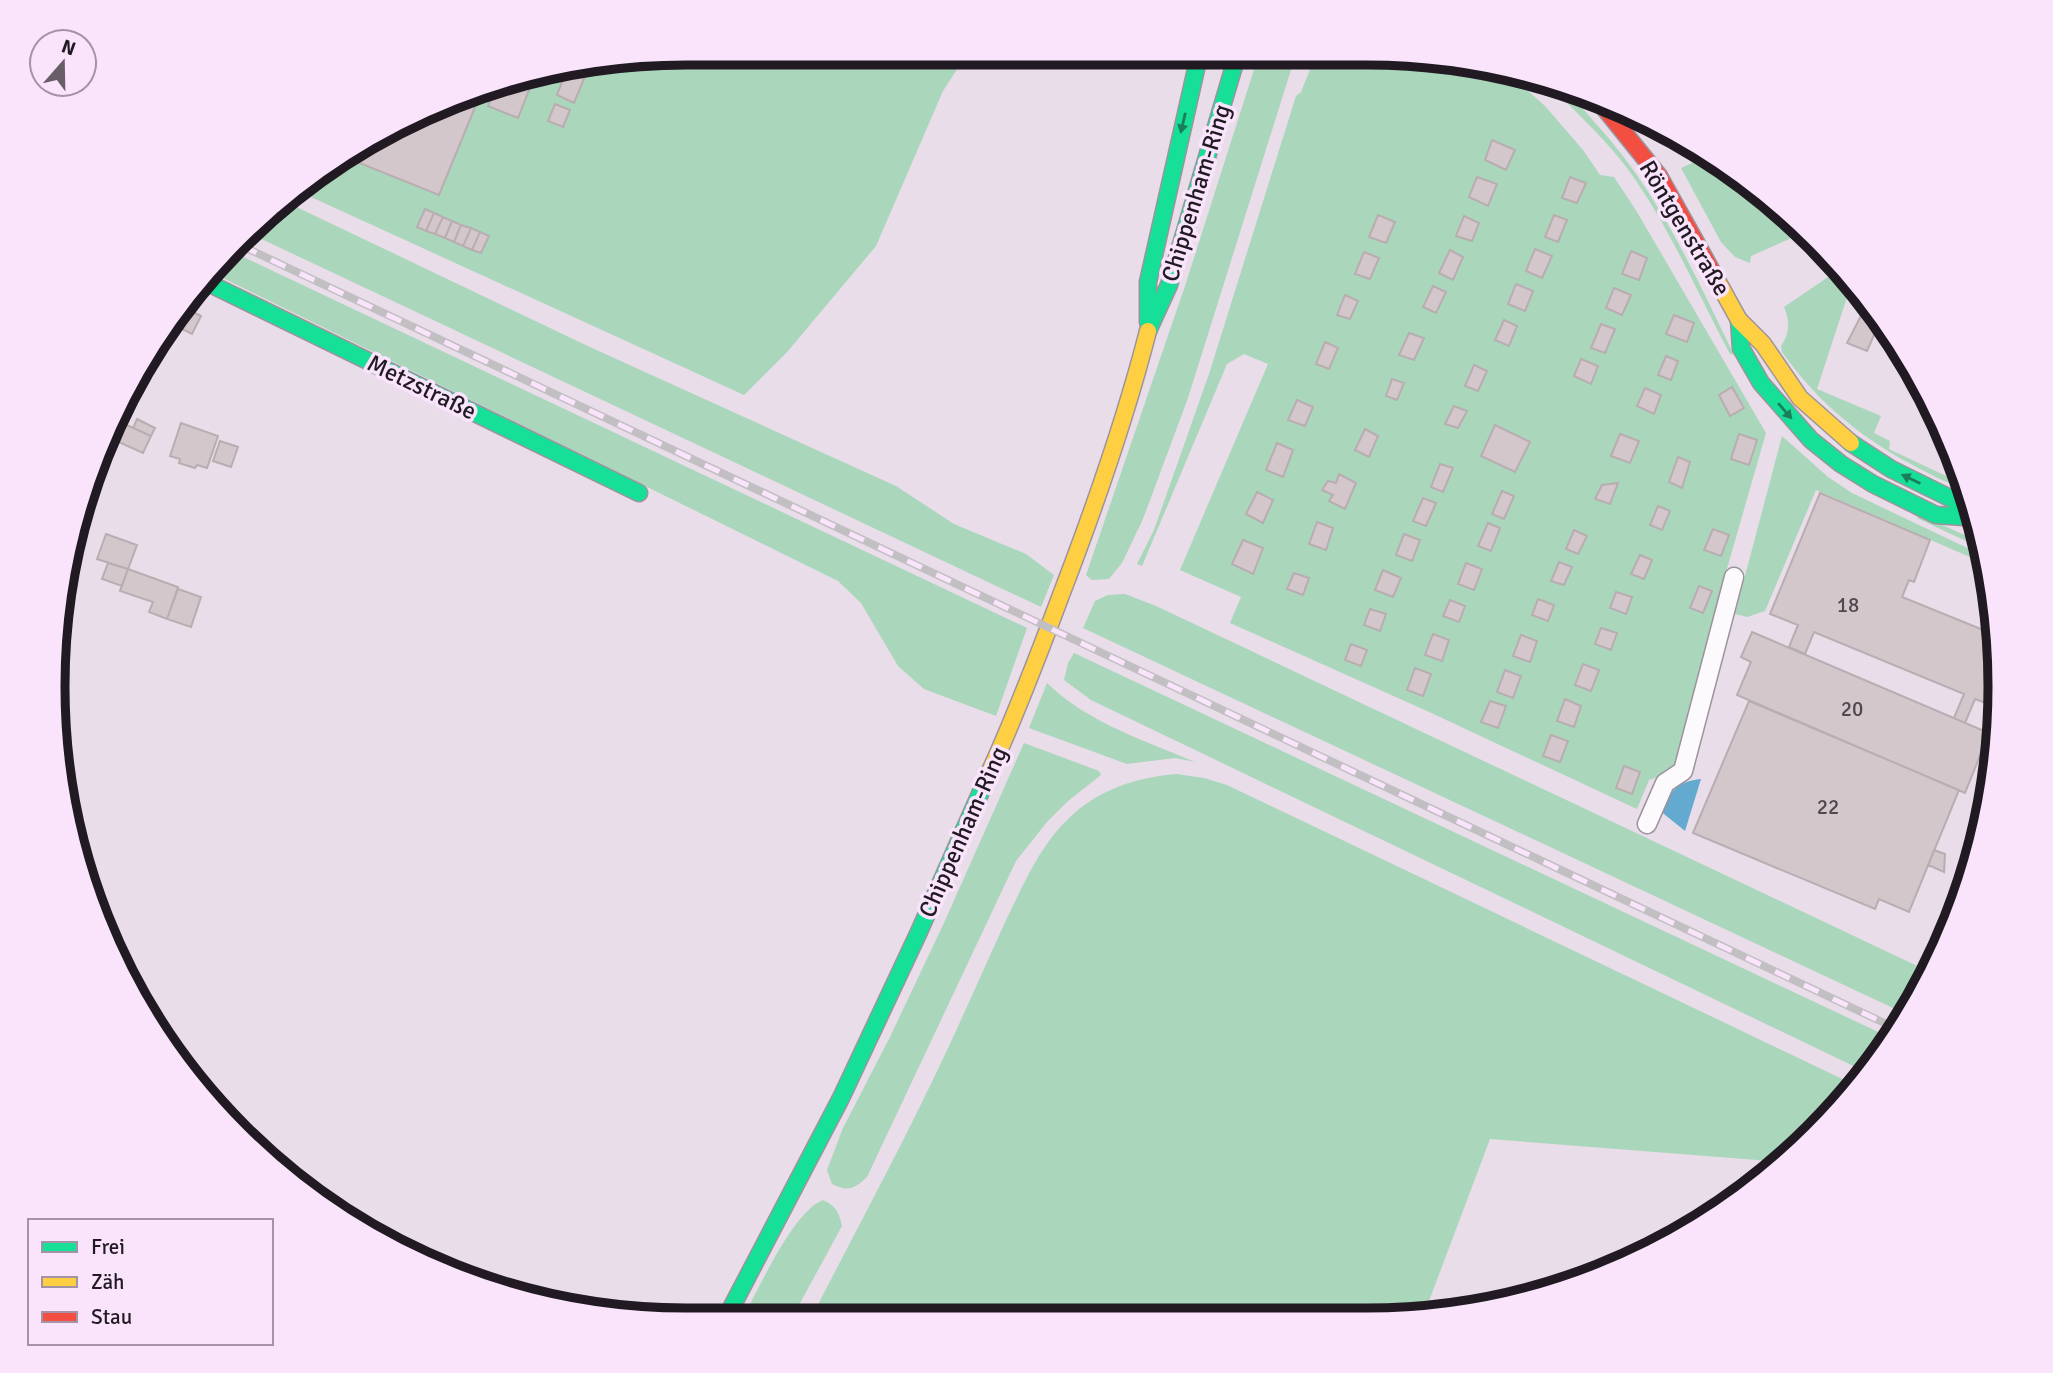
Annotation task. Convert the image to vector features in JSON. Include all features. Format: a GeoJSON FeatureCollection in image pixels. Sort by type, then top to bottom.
{"type":"FeatureCollection","features":[{"type":"Feature","properties":{"kind":"main road","name":"Chippenham-Ring"},"geometry":{"type":"LineString","coordinates":[[1149,328],[1148,282],[1197,65]]}},
{"type":"Feature","properties":{"kind":"main road","name":"Chippenham-Ring"},"geometry":{"type":"LineString","coordinates":[[731,1308],[842,1098],[1013,720],[1092,513],[1138,371],[1149,328],[1169,285],[1235,65]]}},
{"type":"Feature","properties":{"kind":"main road","name":"Röntgenstraße"},"geometry":{"type":"LineString","coordinates":[[1609,115],[1659,176],[1739,320],[1763,344],[1800,398],[1853,445],[1891,469],[1954,500],[1962,508]]}},
{"type":"Feature","properties":{"kind":"main road","name":"Metzstraße"},"geometry":{"type":"LineString","coordinates":[[212,285],[639,493]]}},
{"type":"Feature","properties":{"kind":"main road","name":"Röntgenstraße"},"geometry":{"type":"LineString","coordinates":[[1739,320],[1741,348],[1761,383],[1811,440],[1841,464],[1873,484],[1936,514],[1965,519]]}},
{"type":"Feature","properties":{"kind":"street"},"geometry":{"type":"LineString","coordinates":[[1647,824],[1665,783],[1683,771],[1734,577]]}},
{"type":"Feature","properties":{"kind":"green space"},"geometry":{"type":"Polygon","coordinates":[[[960,65],[943,91],[876,246],[788,351],[744,395],[306,195],[376,148],[449,112],[526,86],[565,77],[646,66],[960,65]]]}},
{"type":"Feature","properties":{"kind":"green space"},"geometry":{"type":"Polygon","coordinates":[[[1255,65],[1292,65],[1188,398],[1143,519],[1122,563],[1109,579],[1092,580],[1086,575],[1185,286],[1255,65]]]}},
{"type":"Feature","properties":{"kind":"green space"},"geometry":{"type":"Polygon","coordinates":[[[1312,65],[1407,66],[1448,70],[1521,85],[1545,106],[1583,150],[1600,175],[1614,177],[1766,433],[1674,771],[1649,780],[1637,809],[1230,623],[1241,597],[1180,570],[1268,364],[1244,354],[1227,364],[1142,566],[1137,564],[1154,530],[1209,374],[1296,96],[1301,92],[1312,65]]]}},
{"type":"Feature","properties":{"kind":"green space"},"geometry":{"type":"Polygon","coordinates":[[[1560,96],[1574,101],[1584,110],[1640,179],[1674,236],[1734,355],[1730,354],[1671,238],[1644,193],[1603,140],[1560,96]]]}},
{"type":"Feature","properties":{"kind":"green space"},"geometry":{"type":"Polygon","coordinates":[[[1687,154],[1745,193],[1794,237],[1751,256],[1750,263],[1735,257],[1721,242],[1681,168],[1692,163],[1687,154]]]}},
{"type":"Feature","properties":{"kind":"green space"},"geometry":{"type":"Polygon","coordinates":[[[293,205],[592,348],[896,486],[954,524],[1026,554],[1054,575],[1041,607],[258,237],[293,205]]]}},
{"type":"Feature","properties":{"kind":"green space"},"geometry":{"type":"Polygon","coordinates":[[[239,255],[1027,628],[996,716],[924,689],[898,666],[861,603],[838,581],[220,276],[239,255]]]}},
{"type":"Feature","properties":{"kind":"green space"},"geometry":{"type":"Polygon","coordinates":[[[1832,275],[1848,294],[1817,389],[1881,416],[1874,433],[1890,441],[1889,449],[1952,479],[1954,485],[1888,451],[1842,418],[1821,398],[1782,352],[1781,346],[1788,327],[1784,307],[1832,275]]]}},
{"type":"Feature","properties":{"kind":"green space"},"geometry":{"type":"Polygon","coordinates":[[[1782,436],[1828,477],[1852,493],[1973,551],[1975,559],[1816,490],[1765,611],[1747,617],[1735,614],[1782,436]]]}},
{"type":"Feature","properties":{"kind":"green space"},"geometry":{"type":"Polygon","coordinates":[[[1918,514],[1970,537],[1971,543],[1917,518],[1918,514]]]}},
{"type":"Feature","properties":{"kind":"green space"},"geometry":{"type":"Polygon","coordinates":[[[1125,594],[1156,606],[1921,968],[1897,1010],[1083,628],[1095,601],[1108,595],[1125,594]]]}},
{"type":"Feature","properties":{"kind":"green space"},"geometry":{"type":"Polygon","coordinates":[[[1074,653],[1882,1034],[1858,1068],[1091,700],[1064,680],[1068,663],[1074,653]]]}},
{"type":"Feature","properties":{"kind":"green space"},"geometry":{"type":"Polygon","coordinates":[[[1047,683],[1098,720],[1195,762],[1175,758],[1127,764],[1029,728],[1047,683]]]}},
{"type":"Feature","properties":{"kind":"green space"},"geometry":{"type":"Polygon","coordinates":[[[1024,743],[1099,771],[1101,775],[1047,822],[1016,861],[867,1177],[851,1188],[832,1184],[827,1170],[843,1128],[944,923],[1024,743]]]}},
{"type":"Feature","properties":{"kind":"green space"},"geometry":{"type":"Polygon","coordinates":[[[1176,774],[1227,785],[1847,1081],[1806,1126],[1768,1161],[1490,1139],[1428,1305],[1366,1308],[816,1308],[916,1114],[1027,876],[1042,851],[1081,807],[1119,786],[1146,778],[1176,774]]]}},
{"type":"Feature","properties":{"kind":"green space"},"geometry":{"type":"Polygon","coordinates":[[[823,1200],[831,1205],[840,1217],[842,1226],[797,1308],[748,1308],[789,1234],[812,1207],[823,1200]]]}},
{"type":"Feature","properties":{"kind":"water"},"geometry":{"type":"Polygon","coordinates":[[[1701,779],[1685,831],[1659,810],[1676,788],[1686,782],[1701,779]]]}},
{"type":"Feature","properties":{"kind":"building"},"geometry":{"type":"Polygon","coordinates":[[[586,73],[574,103],[557,95],[564,77],[586,73]]]}},
{"type":"Feature","properties":{"kind":"building"},"geometry":{"type":"Polygon","coordinates":[[[531,85],[518,118],[488,106],[491,99],[488,98],[531,85]]]}},
{"type":"Feature","properties":{"kind":"building"},"geometry":{"type":"Polygon","coordinates":[[[477,102],[439,195],[355,161],[412,129],[477,102]]]}},
{"type":"Feature","properties":{"kind":"building"},"geometry":{"type":"Polygon","coordinates":[[[555,104],[570,110],[563,127],[548,121],[555,104]]]}},
{"type":"Feature","properties":{"kind":"building"},"geometry":{"type":"Polygon","coordinates":[[[1492,140],[1515,150],[1506,170],[1485,160],[1492,140]]]}},
{"type":"Feature","properties":{"kind":"building"},"geometry":{"type":"Polygon","coordinates":[[[1477,177],[1497,184],[1488,206],[1469,197],[1477,177]]]}},
{"type":"Feature","properties":{"kind":"building"},"geometry":{"type":"Polygon","coordinates":[[[1570,177],[1586,183],[1577,203],[1562,198],[1570,177]]]}},
{"type":"Feature","properties":{"kind":"building"},"geometry":{"type":"Polygon","coordinates":[[[425,209],[434,213],[426,231],[417,227],[425,209]]]}},
{"type":"Feature","properties":{"kind":"building"},"geometry":{"type":"Polygon","coordinates":[[[434,213],[443,217],[435,234],[426,231],[434,213]]]}},
{"type":"Feature","properties":{"kind":"building"},"geometry":{"type":"Polygon","coordinates":[[[1378,215],[1395,222],[1386,243],[1369,237],[1378,215]]]}},
{"type":"Feature","properties":{"kind":"building"},"geometry":{"type":"Polygon","coordinates":[[[1554,215],[1567,220],[1558,242],[1545,237],[1554,215]]]}},
{"type":"Feature","properties":{"kind":"building"},"geometry":{"type":"Polygon","coordinates":[[[1464,216],[1479,223],[1472,241],[1456,236],[1464,216]]]}},
{"type":"Feature","properties":{"kind":"building"},"geometry":{"type":"Polygon","coordinates":[[[443,217],[452,221],[445,238],[435,234],[443,217]]]}},
{"type":"Feature","properties":{"kind":"building"},"geometry":{"type":"Polygon","coordinates":[[[452,221],[461,225],[454,242],[445,238],[452,221]]]}},
{"type":"Feature","properties":{"kind":"building"},"geometry":{"type":"Polygon","coordinates":[[[461,225],[471,228],[463,246],[454,242],[461,225]]]}},
{"type":"Feature","properties":{"kind":"building"},"geometry":{"type":"Polygon","coordinates":[[[471,228],[480,232],[472,250],[463,246],[471,228]]]}},
{"type":"Feature","properties":{"kind":"building"},"geometry":{"type":"Polygon","coordinates":[[[480,232],[489,236],[481,253],[472,250],[480,232]]]}},
{"type":"Feature","properties":{"kind":"building"},"geometry":{"type":"Polygon","coordinates":[[[1535,249],[1552,256],[1542,278],[1526,271],[1535,249]]]}},
{"type":"Feature","properties":{"kind":"building"},"geometry":{"type":"Polygon","coordinates":[[[1450,250],[1463,257],[1453,280],[1439,273],[1450,250]]]}},
{"type":"Feature","properties":{"kind":"building"},"geometry":{"type":"Polygon","coordinates":[[[1631,251],[1647,258],[1639,280],[1622,274],[1631,251]]]}},
{"type":"Feature","properties":{"kind":"building"},"geometry":{"type":"Polygon","coordinates":[[[1364,252],[1379,258],[1370,279],[1355,274],[1364,252]]]}},
{"type":"Feature","properties":{"kind":"building"},"geometry":{"type":"Polygon","coordinates":[[[1516,284],[1533,291],[1525,311],[1508,304],[1516,284]]]}},
{"type":"Feature","properties":{"kind":"building"},"geometry":{"type":"Polygon","coordinates":[[[1433,286],[1446,292],[1436,313],[1423,307],[1433,286]]]}},
{"type":"Feature","properties":{"kind":"building"},"geometry":{"type":"Polygon","coordinates":[[[1614,288],[1631,295],[1622,315],[1606,308],[1614,288]]]}},
{"type":"Feature","properties":{"kind":"building"},"geometry":{"type":"Polygon","coordinates":[[[1345,295],[1358,301],[1350,319],[1337,315],[1345,295]]]}},
{"type":"Feature","properties":{"kind":"building"},"geometry":{"type":"Polygon","coordinates":[[[191,311],[201,316],[192,334],[179,328],[191,311]]]}},
{"type":"Feature","properties":{"kind":"building"},"geometry":{"type":"Polygon","coordinates":[[[1863,312],[1876,331],[1867,351],[1847,343],[1863,312]]]}},
{"type":"Feature","properties":{"kind":"building"},"geometry":{"type":"Polygon","coordinates":[[[1674,315],[1694,323],[1687,342],[1666,334],[1674,315]]]}},
{"type":"Feature","properties":{"kind":"building"},"geometry":{"type":"Polygon","coordinates":[[[1504,320],[1517,326],[1509,346],[1495,340],[1504,320]]]}},
{"type":"Feature","properties":{"kind":"building"},"geometry":{"type":"Polygon","coordinates":[[[1601,324],[1615,329],[1605,353],[1591,348],[1601,324]]]}},
{"type":"Feature","properties":{"kind":"building"},"geometry":{"type":"Polygon","coordinates":[[[1409,333],[1424,338],[1414,360],[1399,355],[1409,333]]]}},
{"type":"Feature","properties":{"kind":"building"},"geometry":{"type":"Polygon","coordinates":[[[1325,342],[1338,348],[1329,369],[1316,364],[1325,342]]]}},
{"type":"Feature","properties":{"kind":"building"},"geometry":{"type":"Polygon","coordinates":[[[1666,356],[1678,361],[1671,380],[1658,375],[1666,356]]]}},
{"type":"Feature","properties":{"kind":"building"},"geometry":{"type":"Polygon","coordinates":[[[1581,359],[1598,366],[1591,384],[1574,376],[1581,359]]]}},
{"type":"Feature","properties":{"kind":"building"},"geometry":{"type":"Polygon","coordinates":[[[1474,365],[1487,371],[1478,391],[1465,386],[1474,365]]]}},
{"type":"Feature","properties":{"kind":"building"},"geometry":{"type":"Polygon","coordinates":[[[1392,379],[1404,383],[1397,400],[1386,396],[1392,379]]]}},
{"type":"Feature","properties":{"kind":"building"},"geometry":{"type":"Polygon","coordinates":[[[1732,387],[1744,408],[1730,416],[1719,395],[1732,387]]]}},
{"type":"Feature","properties":{"kind":"building"},"geometry":{"type":"Polygon","coordinates":[[[1645,388],[1661,395],[1654,414],[1637,406],[1645,388]]]}},
{"type":"Feature","properties":{"kind":"building"},"geometry":{"type":"Polygon","coordinates":[[[1297,400],[1313,407],[1305,426],[1288,420],[1297,400]]]}},
{"type":"Feature","properties":{"kind":"building"},"geometry":{"type":"Polygon","coordinates":[[[1454,406],[1467,411],[1458,428],[1445,424],[1454,406]]]}},
{"type":"Feature","properties":{"kind":"building"},"geometry":{"type":"Polygon","coordinates":[[[137,419],[155,428],[151,436],[133,428],[137,419]]]}},
{"type":"Feature","properties":{"kind":"building"},"geometry":{"type":"Polygon","coordinates":[[[181,423],[218,436],[207,468],[197,465],[195,468],[179,463],[180,459],[170,456],[181,423]]]}},
{"type":"Feature","properties":{"kind":"building"},"geometry":{"type":"Polygon","coordinates":[[[124,424],[151,436],[143,453],[116,441],[124,424]]]}},
{"type":"Feature","properties":{"kind":"building"},"geometry":{"type":"Polygon","coordinates":[[[1495,425],[1530,442],[1515,472],[1481,456],[1495,425]]]}},
{"type":"Feature","properties":{"kind":"building"},"geometry":{"type":"Polygon","coordinates":[[[1365,429],[1378,436],[1369,457],[1355,450],[1365,429]]]}},
{"type":"Feature","properties":{"kind":"building"},"geometry":{"type":"Polygon","coordinates":[[[1620,434],[1639,441],[1630,463],[1611,456],[1620,434]]]}},
{"type":"Feature","properties":{"kind":"building"},"geometry":{"type":"Polygon","coordinates":[[[1739,434],[1757,440],[1749,465],[1731,459],[1739,434]]]}},
{"type":"Feature","properties":{"kind":"building"},"geometry":{"type":"Polygon","coordinates":[[[220,441],[238,447],[231,467],[213,461],[220,441]]]}},
{"type":"Feature","properties":{"kind":"building"},"geometry":{"type":"Polygon","coordinates":[[[1277,443],[1293,450],[1283,477],[1266,470],[1277,443]]]}},
{"type":"Feature","properties":{"kind":"building"},"geometry":{"type":"Polygon","coordinates":[[[1678,457],[1690,462],[1682,488],[1669,482],[1678,457]]]}},
{"type":"Feature","properties":{"kind":"building"},"geometry":{"type":"Polygon","coordinates":[[[1440,464],[1453,468],[1443,492],[1431,487],[1440,464]]]}},
{"type":"Feature","properties":{"kind":"building"},"geometry":{"type":"Polygon","coordinates":[[[1339,474],[1356,483],[1345,509],[1329,501],[1333,495],[1322,490],[1328,481],[1336,483],[1339,474]]]}},
{"type":"Feature","properties":{"kind":"building"},"geometry":{"type":"Polygon","coordinates":[[[1618,483],[1610,504],[1595,499],[1602,485],[1618,483]]]}},
{"type":"Feature","properties":{"kind":"building"},"geometry":{"type":"Polygon","coordinates":[[[1502,491],[1514,496],[1504,519],[1492,514],[1502,491]]]}},
{"type":"Feature","properties":{"kind":"building"},"geometry":{"type":"Polygon","coordinates":[[[1257,492],[1273,500],[1263,523],[1246,514],[1257,492]]]}},
{"type":"Feature","properties":{"kind":"building"},"geometry":{"type":"Polygon","coordinates":[[[1820,493],[1930,540],[1914,582],[1909,580],[1902,597],[1986,631],[1988,704],[1975,699],[1965,723],[1954,718],[1964,694],[1814,632],[1805,654],[1789,647],[1798,625],[1770,614],[1820,493]]]}},
{"type":"Feature","properties":{"kind":"building"},"geometry":{"type":"Polygon","coordinates":[[[1423,498],[1436,503],[1426,526],[1413,521],[1423,498]]]}},
{"type":"Feature","properties":{"kind":"building"},"geometry":{"type":"Polygon","coordinates":[[[1658,506],[1670,511],[1662,530],[1650,525],[1658,506]]]}},
{"type":"Feature","properties":{"kind":"building"},"geometry":{"type":"Polygon","coordinates":[[[1317,522],[1333,528],[1326,550],[1309,544],[1317,522]]]}},
{"type":"Feature","properties":{"kind":"building"},"geometry":{"type":"Polygon","coordinates":[[[1488,523],[1500,528],[1491,551],[1478,546],[1488,523]]]}},
{"type":"Feature","properties":{"kind":"building"},"geometry":{"type":"Polygon","coordinates":[[[1713,529],[1729,535],[1721,556],[1704,550],[1713,529]]]}},
{"type":"Feature","properties":{"kind":"building"},"geometry":{"type":"Polygon","coordinates":[[[1574,530],[1587,536],[1578,554],[1566,549],[1574,530]]]}},
{"type":"Feature","properties":{"kind":"building"},"geometry":{"type":"Polygon","coordinates":[[[106,534],[137,545],[128,569],[97,559],[106,534]]]}},
{"type":"Feature","properties":{"kind":"building"},"geometry":{"type":"Polygon","coordinates":[[[1404,534],[1420,540],[1412,561],[1396,555],[1404,534]]]}},
{"type":"Feature","properties":{"kind":"building"},"geometry":{"type":"Polygon","coordinates":[[[1243,540],[1263,548],[1253,574],[1232,564],[1243,540]]]}},
{"type":"Feature","properties":{"kind":"building"},"geometry":{"type":"Polygon","coordinates":[[[1640,555],[1652,560],[1644,579],[1631,574],[1640,555]]]}},
{"type":"Feature","properties":{"kind":"building"},"geometry":{"type":"Polygon","coordinates":[[[1559,562],[1572,567],[1564,585],[1551,581],[1559,562]]]}},
{"type":"Feature","properties":{"kind":"building"},"geometry":{"type":"Polygon","coordinates":[[[108,563],[128,569],[122,586],[102,579],[108,563]]]}},
{"type":"Feature","properties":{"kind":"building"},"geometry":{"type":"Polygon","coordinates":[[[1466,563],[1482,569],[1474,590],[1458,584],[1466,563]]]}},
{"type":"Feature","properties":{"kind":"building"},"geometry":{"type":"Polygon","coordinates":[[[128,569],[178,587],[167,619],[149,612],[153,602],[120,591],[128,569]]]}},
{"type":"Feature","properties":{"kind":"building"},"geometry":{"type":"Polygon","coordinates":[[[1383,570],[1401,578],[1393,597],[1375,590],[1383,570]]]}},
{"type":"Feature","properties":{"kind":"building"},"geometry":{"type":"Polygon","coordinates":[[[1294,573],[1309,578],[1303,595],[1287,589],[1294,573]]]}},
{"type":"Feature","properties":{"kind":"building"},"geometry":{"type":"Polygon","coordinates":[[[1699,586],[1712,591],[1703,613],[1690,608],[1699,586]]]}},
{"type":"Feature","properties":{"kind":"building"},"geometry":{"type":"Polygon","coordinates":[[[178,589],[201,597],[191,627],[167,619],[178,589]]]}},
{"type":"Feature","properties":{"kind":"building"},"geometry":{"type":"Polygon","coordinates":[[[1616,592],[1632,597],[1626,614],[1610,608],[1616,592]]]}},
{"type":"Feature","properties":{"kind":"building"},"geometry":{"type":"Polygon","coordinates":[[[1538,599],[1554,605],[1548,621],[1532,615],[1538,599]]]}},
{"type":"Feature","properties":{"kind":"building"},"geometry":{"type":"Polygon","coordinates":[[[1450,600],[1465,606],[1459,622],[1443,616],[1450,600]]]}},
{"type":"Feature","properties":{"kind":"building"},"geometry":{"type":"Polygon","coordinates":[[[1370,609],[1386,614],[1380,631],[1364,625],[1370,609]]]}},
{"type":"Feature","properties":{"kind":"building"},"geometry":{"type":"Polygon","coordinates":[[[1601,628],[1617,633],[1611,650],[1595,644],[1601,628]]]}},
{"type":"Feature","properties":{"kind":"building"},"geometry":{"type":"Polygon","coordinates":[[[1752,632],[1987,732],[1986,742],[1965,793],[1737,695],[1751,662],[1741,657],[1752,632]]]}},
{"type":"Feature","properties":{"kind":"building"},"geometry":{"type":"Polygon","coordinates":[[[1433,634],[1449,640],[1442,661],[1425,655],[1433,634]]]}},
{"type":"Feature","properties":{"kind":"building"},"geometry":{"type":"Polygon","coordinates":[[[1521,635],[1537,641],[1530,662],[1513,656],[1521,635]]]}},
{"type":"Feature","properties":{"kind":"building"},"geometry":{"type":"Polygon","coordinates":[[[1351,644],[1367,650],[1361,666],[1345,660],[1351,644]]]}},
{"type":"Feature","properties":{"kind":"building"},"geometry":{"type":"Polygon","coordinates":[[[1583,664],[1599,670],[1591,691],[1575,685],[1583,664]]]}},
{"type":"Feature","properties":{"kind":"building"},"geometry":{"type":"Polygon","coordinates":[[[1415,668],[1431,674],[1423,696],[1407,690],[1415,668]]]}},
{"type":"Feature","properties":{"kind":"building"},"geometry":{"type":"Polygon","coordinates":[[[1505,670],[1521,676],[1513,698],[1497,692],[1505,670]]]}},
{"type":"Feature","properties":{"kind":"building"},"geometry":{"type":"Polygon","coordinates":[[[1565,699],[1581,706],[1574,727],[1557,721],[1565,699]]]}},
{"type":"Feature","properties":{"kind":"building"},"geometry":{"type":"Polygon","coordinates":[[[1490,701],[1506,706],[1498,728],[1481,722],[1490,701]]]}},
{"type":"Feature","properties":{"kind":"building"},"geometry":{"type":"Polygon","coordinates":[[[1749,701],[1959,790],[1909,912],[1879,899],[1875,909],[1693,833],[1749,701]]]}},
{"type":"Feature","properties":{"kind":"building"},"geometry":{"type":"Polygon","coordinates":[[[1551,735],[1568,741],[1560,762],[1543,756],[1551,735]]]}},
{"type":"Feature","properties":{"kind":"building"},"geometry":{"type":"Polygon","coordinates":[[[1624,766],[1640,772],[1632,794],[1616,788],[1624,766]]]}},
{"type":"Feature","properties":{"kind":"building"},"geometry":{"type":"Polygon","coordinates":[[[1934,850],[1945,854],[1944,872],[1928,865],[1934,850]]]}},
{"type":"Feature","properties":{"kind":"railway"},"geometry":{"type":"LineString","coordinates":[[246,248],[1888,1025]]}},
{"type":"Feature","properties":{"kind":"traffic: fast"},"geometry":{"type":"LineString","coordinates":[[1148,322],[1148,282],[1197,65]]}},
{"type":"Feature","properties":{"kind":"traffic: fast"},"geometry":{"type":"LineString","coordinates":[[1148,331],[1169,285],[1234,65]]}},
{"type":"Feature","properties":{"kind":"traffic: fast"},"geometry":{"type":"LineString","coordinates":[[212,285],[639,493]]}},
{"type":"Feature","properties":{"kind":"traffic: fast"},"geometry":{"type":"LineString","coordinates":[[1739,320],[1741,348],[1761,383],[1811,440],[1841,464],[1873,484],[1936,515],[1964,517]]}},
{"type":"Feature","properties":{"kind":"traffic: fast"},"geometry":{"type":"LineString","coordinates":[[1851,443],[1891,469],[1954,500],[1964,517]]}},
{"type":"Feature","properties":{"kind":"traffic: fast"},"geometry":{"type":"LineString","coordinates":[[731,1308],[841,1098],[991,769]]}},
{"type":"Feature","properties":{"kind":"traffic: slow"},"geometry":{"type":"LineString","coordinates":[[1713,273],[1739,320],[1763,344],[1800,398],[1851,443]]}},
{"type":"Feature","properties":{"kind":"traffic: slow"},"geometry":{"type":"LineString","coordinates":[[991,769],[1028,683],[1085,530],[1119,431],[1148,331]]}},
{"type":"Feature","properties":{"kind":"traffic: jam"},"geometry":{"type":"LineString","coordinates":[[1609,115],[1659,176],[1713,273]]}}]}
